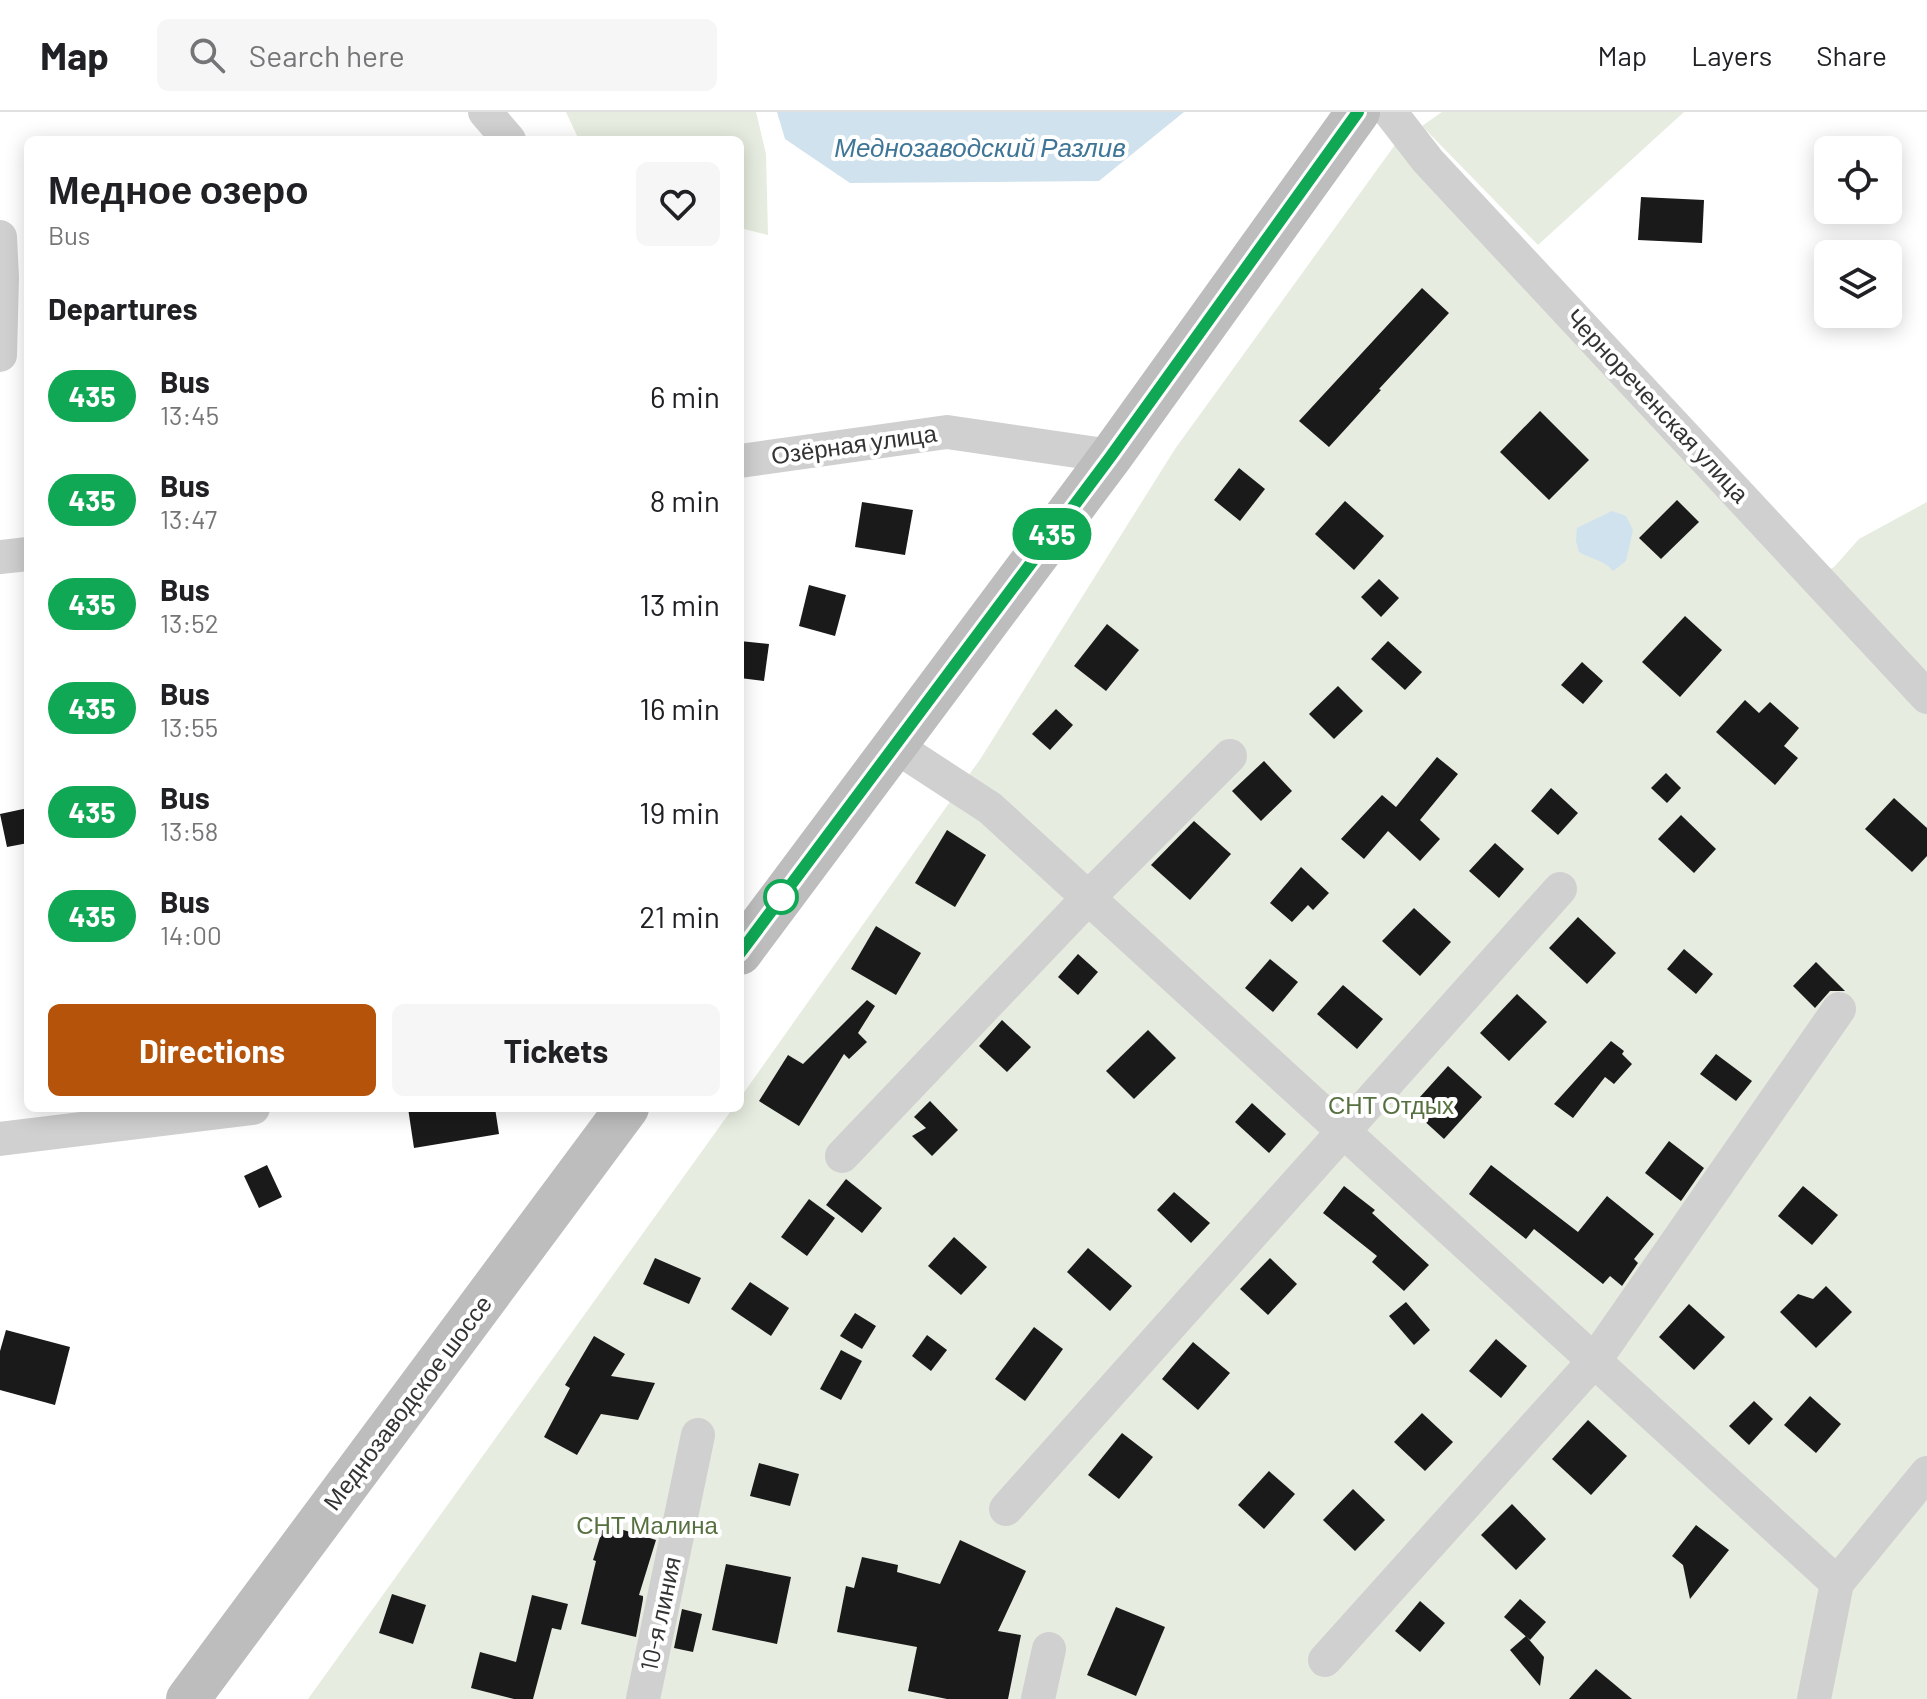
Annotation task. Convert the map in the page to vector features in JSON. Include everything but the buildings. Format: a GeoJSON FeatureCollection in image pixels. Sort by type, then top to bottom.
{"type":"FeatureCollection","features":[{"type":"Feature","properties":{"kind":"main road"},"geometry":{"type":"LineString","coordinates":[[744,948],[1111,456],[1358,112]]}},
{"type":"Feature","properties":{"kind":"main road","name":"Меднозаводское шоссе"},"geometry":{"type":"LineString","coordinates":[[188,1699],[624,1112]]}},
{"type":"Feature","properties":{"kind":"street"},"geometry":{"type":"LineString","coordinates":[[485,112],[506,136]]}},
{"type":"Feature","properties":{"kind":"street","name":"Чернореченская улица"},"geometry":{"type":"LineString","coordinates":[[1390,112],[1428,161],[1927,697]]}},
{"type":"Feature","properties":{"kind":"street"},"geometry":{"type":"LineString","coordinates":[[0,237],[0,355]]}},
{"type":"Feature","properties":{"kind":"street","name":"Озёрная улица"},"geometry":{"type":"LineString","coordinates":[[744,460],[947,432],[1111,456]]}},
{"type":"Feature","properties":{"kind":"street"},"geometry":{"type":"LineString","coordinates":[[0,557],[24,554]]}},
{"type":"Feature","properties":{"kind":"street"},"geometry":{"type":"LineString","coordinates":[[895,746],[990,808],[1837,1583]]}},
{"type":"Feature","properties":{"kind":"street"},"geometry":{"type":"LineString","coordinates":[[842,1156],[1088,898],[1230,756]]}},
{"type":"Feature","properties":{"kind":"street"},"geometry":{"type":"LineString","coordinates":[[1006,1509],[1560,889]]}},
{"type":"Feature","properties":{"kind":"street"},"geometry":{"type":"LineString","coordinates":[[1325,1660],[1595,1360],[1839,1009]]}},
{"type":"Feature","properties":{"kind":"street"},"geometry":{"type":"LineString","coordinates":[[0,1139],[220,1112]]}},
{"type":"Feature","properties":{"kind":"street","name":"10-я линия"},"geometry":{"type":"LineString","coordinates":[[643,1699],[698,1435]]}},
{"type":"Feature","properties":{"kind":"street"},"geometry":{"type":"LineString","coordinates":[[1814,1699],[1837,1583],[1927,1473]]}},
{"type":"Feature","properties":{"kind":"street"},"geometry":{"type":"LineString","coordinates":[[1038,1699],[1049,1649]]}},
{"type":"Feature","properties":{"kind":"green space"},"geometry":{"type":"Polygon","coordinates":[[[566,112],[756,112],[766,154],[768,235],[744,229],[744,136],[577,136],[566,112]]]}},
{"type":"Feature","properties":{"kind":"green space"},"geometry":{"type":"Polygon","coordinates":[[[1442,112],[1684,112],[1538,245],[1422,126],[1442,112]]]}},
{"type":"Feature","properties":{"kind":"green space","name":"СНТ Отдых"},"geometry":{"type":"Polygon","coordinates":[[[1405,131],[1816,577],[1834,567],[1859,539],[1927,502],[1927,1699],[308,1699],[730,1112],[744,1112],[744,1092],[981,758],[1175,449],[1405,131]]]}},
{"type":"Feature","properties":{"kind":"water","name":"Меднозаводский Разлив"},"geometry":{"type":"Polygon","coordinates":[[[777,112],[1184,112],[1099,181],[850,183],[785,139],[777,112]]]}},
{"type":"Feature","properties":{"kind":"water"},"geometry":{"type":"Polygon","coordinates":[[[1612,511],[1626,516],[1633,530],[1626,561],[1613,571],[1579,552],[1576,541],[1577,528],[1612,511]]]}},
{"type":"Feature","properties":{"kind":"bus line","name":"435"},"geometry":{"type":"LineString","coordinates":[[744,948],[1111,456],[1358,112]]}},
{"type":"Feature","properties":{"kind":"park label","name":"СНТ Малина"},"geometry":{"type":"Point","coordinates":[647,1526]}}]}
